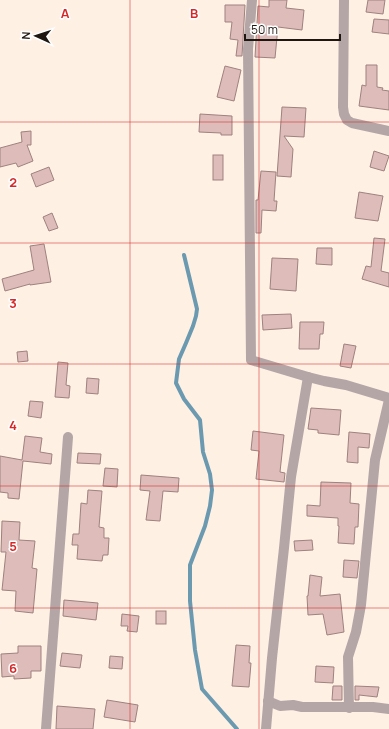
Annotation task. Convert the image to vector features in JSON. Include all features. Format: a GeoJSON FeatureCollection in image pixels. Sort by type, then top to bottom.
{"type":"FeatureCollection","features":[{"type":"Feature","properties":{"kind":"street"},"geometry":{"type":"LineString","coordinates":[[252,0],[248,49],[251,360],[308,378],[346,385],[389,399],[375,460],[360,605],[356,632],[348,657],[349,708]]}},
{"type":"Feature","properties":{"kind":"street"},"geometry":{"type":"LineString","coordinates":[[344,0],[344,114],[347,120],[352,123],[389,132]]}},
{"type":"Feature","properties":{"kind":"street"},"geometry":{"type":"LineString","coordinates":[[266,729],[291,477],[308,378]]}},
{"type":"Feature","properties":{"kind":"street"},"geometry":{"type":"LineString","coordinates":[[46,729],[68,437]]}},
{"type":"Feature","properties":{"kind":"street"},"geometry":{"type":"LineString","coordinates":[[268,701],[280,706],[293,705],[302,707],[349,708],[372,707],[389,709]]}},
{"type":"Feature","properties":{"kind":"street"},"geometry":{"type":"LineString","coordinates":[[267,717],[280,706]]}},
{"type":"Feature","properties":{"kind":"building"},"geometry":{"type":"Polygon","coordinates":[[[269,0],[287,0],[286,8],[304,10],[302,30],[278,27],[275,58],[255,57],[258,6],[269,7],[269,0]]]}},
{"type":"Feature","properties":{"kind":"building"},"geometry":{"type":"Polygon","coordinates":[[[368,0],[385,0],[383,14],[366,12],[368,0]]]}},
{"type":"Feature","properties":{"kind":"building"},"geometry":{"type":"Polygon","coordinates":[[[225,5],[245,5],[242,56],[236,56],[238,40],[230,39],[232,22],[225,22],[225,5]]]}},
{"type":"Feature","properties":{"kind":"building"},"geometry":{"type":"Polygon","coordinates":[[[374,19],[389,20],[389,34],[372,32],[374,19]]]}},
{"type":"Feature","properties":{"kind":"building"},"geometry":{"type":"Polygon","coordinates":[[[366,65],[377,65],[377,87],[383,88],[382,90],[389,91],[389,110],[359,106],[362,85],[366,86],[366,65]]]}},
{"type":"Feature","properties":{"kind":"building"},"geometry":{"type":"Polygon","coordinates":[[[225,66],[241,70],[234,101],[217,97],[225,66]]]}},
{"type":"Feature","properties":{"kind":"building"},"geometry":{"type":"Polygon","coordinates":[[[282,107],[306,108],[304,137],[284,136],[293,149],[291,177],[277,176],[282,107]]]}},
{"type":"Feature","properties":{"kind":"building"},"geometry":{"type":"Polygon","coordinates":[[[200,114],[232,116],[232,135],[199,132],[200,114]]]}},
{"type":"Feature","properties":{"kind":"building"},"geometry":{"type":"Polygon","coordinates":[[[31,131],[31,145],[27,145],[33,161],[18,167],[16,163],[0,167],[0,148],[22,142],[21,132],[31,131]]]}},
{"type":"Feature","properties":{"kind":"building"},"geometry":{"type":"Polygon","coordinates":[[[374,151],[389,156],[384,171],[370,167],[374,151]]]}},
{"type":"Feature","properties":{"kind":"building"},"geometry":{"type":"Polygon","coordinates":[[[213,155],[223,155],[223,180],[213,180],[213,155]]]}},
{"type":"Feature","properties":{"kind":"building"},"geometry":{"type":"Polygon","coordinates":[[[49,167],[54,180],[36,187],[31,174],[49,167]]]}},
{"type":"Feature","properties":{"kind":"building"},"geometry":{"type":"Polygon","coordinates":[[[261,171],[276,172],[274,201],[277,201],[276,211],[262,210],[261,233],[256,233],[256,200],[258,200],[261,171]]]}},
{"type":"Feature","properties":{"kind":"building"},"geometry":{"type":"Polygon","coordinates":[[[359,192],[383,196],[378,221],[355,218],[359,192]]]}},
{"type":"Feature","properties":{"kind":"building"},"geometry":{"type":"Polygon","coordinates":[[[52,213],[58,228],[49,231],[43,217],[52,213]]]}},
{"type":"Feature","properties":{"kind":"building"},"geometry":{"type":"Polygon","coordinates":[[[374,238],[385,239],[381,271],[389,273],[389,287],[362,279],[366,266],[371,267],[374,238]]]}},
{"type":"Feature","properties":{"kind":"building"},"geometry":{"type":"Polygon","coordinates":[[[44,244],[51,282],[30,284],[5,291],[2,279],[34,270],[30,246],[44,244]]]}},
{"type":"Feature","properties":{"kind":"building"},"geometry":{"type":"Polygon","coordinates":[[[317,248],[332,248],[332,265],[316,264],[317,248]]]}},
{"type":"Feature","properties":{"kind":"building"},"geometry":{"type":"Polygon","coordinates":[[[272,258],[298,259],[296,291],[270,289],[272,258]]]}},
{"type":"Feature","properties":{"kind":"building"},"geometry":{"type":"Polygon","coordinates":[[[291,314],[292,328],[263,330],[262,315],[291,314]]]}},
{"type":"Feature","properties":{"kind":"building"},"geometry":{"type":"Polygon","coordinates":[[[300,322],[324,322],[323,334],[320,334],[319,349],[299,349],[300,322]]]}},
{"type":"Feature","properties":{"kind":"building"},"geometry":{"type":"Polygon","coordinates":[[[344,344],[356,346],[351,368],[340,366],[344,344]]]}},
{"type":"Feature","properties":{"kind":"building"},"geometry":{"type":"Polygon","coordinates":[[[27,351],[28,361],[18,362],[17,352],[27,351]]]}},
{"type":"Feature","properties":{"kind":"building"},"geometry":{"type":"Polygon","coordinates":[[[58,362],[68,363],[66,385],[70,386],[69,398],[55,397],[58,362]]]}},
{"type":"Feature","properties":{"kind":"building"},"geometry":{"type":"Polygon","coordinates":[[[87,378],[99,379],[98,394],[86,393],[87,378]]]}},
{"type":"Feature","properties":{"kind":"building"},"geometry":{"type":"Polygon","coordinates":[[[30,401],[43,402],[41,418],[28,416],[30,401]]]}},
{"type":"Feature","properties":{"kind":"building"},"geometry":{"type":"Polygon","coordinates":[[[311,408],[341,410],[339,435],[318,433],[318,430],[308,429],[311,408]]]}},
{"type":"Feature","properties":{"kind":"building"},"geometry":{"type":"Polygon","coordinates":[[[253,431],[284,435],[280,472],[285,473],[284,482],[256,479],[259,451],[251,450],[253,431]]]}},
{"type":"Feature","properties":{"kind":"building"},"geometry":{"type":"Polygon","coordinates":[[[349,432],[370,434],[369,448],[358,447],[358,463],[347,462],[349,432]]]}},
{"type":"Feature","properties":{"kind":"building"},"geometry":{"type":"Polygon","coordinates":[[[25,436],[42,438],[40,452],[52,454],[51,464],[23,461],[19,499],[8,498],[8,493],[0,492],[0,456],[22,460],[25,436]]]}},
{"type":"Feature","properties":{"kind":"building"},"geometry":{"type":"Polygon","coordinates":[[[78,453],[101,454],[100,464],[77,463],[78,453]]]}},
{"type":"Feature","properties":{"kind":"building"},"geometry":{"type":"Polygon","coordinates":[[[105,468],[118,469],[117,487],[103,486],[105,468]]]}},
{"type":"Feature","properties":{"kind":"building"},"geometry":{"type":"Polygon","coordinates":[[[141,475],[179,478],[178,492],[163,491],[160,521],[146,520],[150,491],[140,490],[141,475]]]}},
{"type":"Feature","properties":{"kind":"building"},"geometry":{"type":"Polygon","coordinates":[[[321,482],[351,483],[350,503],[359,504],[358,527],[355,527],[354,544],[338,543],[338,518],[307,516],[307,505],[320,506],[321,482]]]}},
{"type":"Feature","properties":{"kind":"building"},"geometry":{"type":"Polygon","coordinates":[[[88,490],[102,491],[99,527],[104,528],[104,538],[109,538],[108,555],[103,555],[102,561],[77,559],[78,545],[72,545],[73,534],[79,534],[81,503],[87,504],[88,490]]]}},
{"type":"Feature","properties":{"kind":"building"},"geometry":{"type":"Polygon","coordinates":[[[2,521],[20,522],[19,540],[35,541],[32,568],[37,569],[33,613],[15,611],[16,591],[2,590],[6,552],[1,552],[2,521]]]}},
{"type":"Feature","properties":{"kind":"building"},"geometry":{"type":"Polygon","coordinates":[[[312,540],[313,550],[295,551],[294,541],[312,540]]]}},
{"type":"Feature","properties":{"kind":"building"},"geometry":{"type":"Polygon","coordinates":[[[344,560],[359,561],[357,578],[343,577],[344,560]]]}},
{"type":"Feature","properties":{"kind":"building"},"geometry":{"type":"Polygon","coordinates":[[[310,575],[322,577],[320,596],[340,594],[344,632],[327,635],[323,614],[308,615],[307,596],[310,575]]]}},
{"type":"Feature","properties":{"kind":"building"},"geometry":{"type":"Polygon","coordinates":[[[64,600],[98,603],[96,620],[63,616],[64,600]]]}},
{"type":"Feature","properties":{"kind":"building"},"geometry":{"type":"Polygon","coordinates":[[[156,611],[166,611],[166,624],[156,624],[156,611]]]}},
{"type":"Feature","properties":{"kind":"building"},"geometry":{"type":"Polygon","coordinates":[[[122,614],[139,616],[137,632],[127,631],[128,626],[121,626],[122,614]]]}},
{"type":"Feature","properties":{"kind":"building"},"geometry":{"type":"Polygon","coordinates":[[[236,645],[250,646],[249,663],[251,663],[249,687],[232,686],[236,645]]]}},
{"type":"Feature","properties":{"kind":"building"},"geometry":{"type":"Polygon","coordinates":[[[18,646],[41,646],[41,671],[31,671],[31,678],[14,679],[14,676],[2,677],[1,654],[18,653],[18,646]]]}},
{"type":"Feature","properties":{"kind":"building"},"geometry":{"type":"Polygon","coordinates":[[[62,653],[82,655],[80,668],[60,666],[62,653]]]}},
{"type":"Feature","properties":{"kind":"building"},"geometry":{"type":"Polygon","coordinates":[[[110,656],[123,657],[122,669],[109,668],[110,656]]]}},
{"type":"Feature","properties":{"kind":"building"},"geometry":{"type":"Polygon","coordinates":[[[316,666],[334,667],[333,683],[315,682],[316,666]]]}},
{"type":"Feature","properties":{"kind":"building"},"geometry":{"type":"Polygon","coordinates":[[[333,686],[342,686],[342,700],[332,700],[333,686]]]}},
{"type":"Feature","properties":{"kind":"building"},"geometry":{"type":"Polygon","coordinates":[[[355,686],[379,687],[377,697],[359,695],[359,700],[355,700],[355,686]]]}},
{"type":"Feature","properties":{"kind":"building"},"geometry":{"type":"Polygon","coordinates":[[[107,700],[138,705],[135,722],[104,717],[107,700]]]}},
{"type":"Feature","properties":{"kind":"building"},"geometry":{"type":"Polygon","coordinates":[[[57,706],[95,709],[93,729],[56,729],[57,706]]]}},
{"type":"Feature","properties":{"kind":"waterway"},"geometry":{"type":"LineString","coordinates":[[184,255],[197,309],[193,326],[179,359],[176,383],[184,399],[200,420],[203,452],[210,474],[212,490],[205,526],[190,565],[190,601],[195,650],[202,689],[237,729]]}}]}
